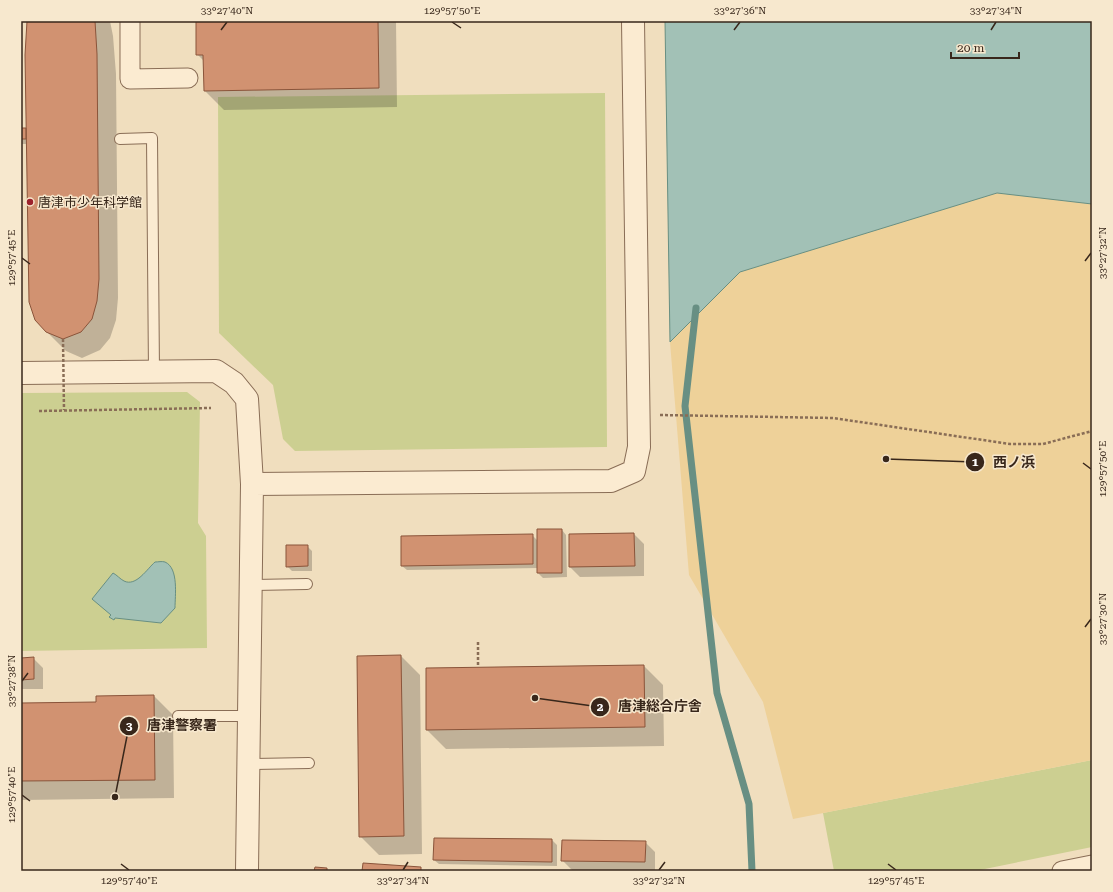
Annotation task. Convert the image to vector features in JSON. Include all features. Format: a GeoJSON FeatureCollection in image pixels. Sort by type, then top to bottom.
{"type":"FeatureCollection","features":[{"type":"Feature","properties":{"kind":"street"},"geometry":{"type":"LineString","coordinates":[[130,21],[130,79],[188,78]]}},
{"type":"Feature","properties":{"kind":"street"},"geometry":{"type":"LineString","coordinates":[[252,484],[611,481],[634,471],[639,447],[633,21]]}},
{"type":"Feature","properties":{"kind":"street"},"geometry":{"type":"LineString","coordinates":[[21,373],[216,371],[234,383],[247,399],[252,484],[248,871]]}},
{"type":"Feature","properties":{"kind":"street"},"geometry":{"type":"LineString","coordinates":[[1062,871],[1092,865]]}},
{"type":"Feature","properties":{"kind":"lane"},"geometry":{"type":"LineString","coordinates":[[120,139],[152,138],[154,372]]}},
{"type":"Feature","properties":{"kind":"lane"},"geometry":{"type":"LineString","coordinates":[[251,585],[307,584]]}},
{"type":"Feature","properties":{"kind":"lane"},"geometry":{"type":"LineString","coordinates":[[178,716],[249,716]]}},
{"type":"Feature","properties":{"kind":"lane"},"geometry":{"type":"LineString","coordinates":[[249,764],[309,763]]}},
{"type":"Feature","properties":{"kind":"path"},"geometry":{"type":"LineString","coordinates":[[63,339],[64,410]]}},
{"type":"Feature","properties":{"kind":"path"},"geometry":{"type":"LineString","coordinates":[[39,411],[211,408]]}},
{"type":"Feature","properties":{"kind":"path"},"geometry":{"type":"LineString","coordinates":[[638,415],[833,418],[1010,444],[1043,444],[1092,431]]}},
{"type":"Feature","properties":{"kind":"path"},"geometry":{"type":"LineString","coordinates":[[478,642],[478,668]]}},
{"type":"Feature","properties":{"kind":"green space"},"geometry":{"type":"Polygon","coordinates":[[[605,93],[607,447],[295,451],[283,439],[273,385],[219,333],[218,97],[605,93]]]}},
{"type":"Feature","properties":{"kind":"green space"},"geometry":{"type":"Polygon","coordinates":[[[187,392],[200,402],[198,523],[206,536],[207,648],[21,651],[21,393],[187,392]]]}},
{"type":"Feature","properties":{"kind":"green space"},"geometry":{"type":"Polygon","coordinates":[[[1092,760],[1092,847],[975,871],[834,871],[823,813],[1092,760]]]}},
{"type":"Feature","properties":{"kind":"sand"},"geometry":{"type":"Polygon","coordinates":[[[665,21],[1092,160],[1092,760],[793,819],[763,702],[689,575],[670,342],[665,21]]]}},
{"type":"Feature","properties":{"kind":"water"},"geometry":{"type":"Polygon","coordinates":[[[665,21],[1092,21],[1092,204],[997,193],[740,272],[670,342],[665,21]]]}},
{"type":"Feature","properties":{"kind":"water"},"geometry":{"type":"Polygon","coordinates":[[[155,562],[165,562],[169,565],[174,576],[176,590],[175,608],[161,623],[115,618],[114,620],[109,617],[111,615],[92,599],[113,573],[124,581],[133,582],[155,562]]]}},
{"type":"Feature","properties":{"kind":"building"},"geometry":{"type":"Polygon","coordinates":[[[27,21],[95,21],[97,54],[99,279],[97,301],[92,319],[81,332],[63,339],[46,332],[35,320],[29,302],[25,55],[27,21]]]}},
{"type":"Feature","properties":{"kind":"building"},"geometry":{"type":"Polygon","coordinates":[[[196,21],[378,21],[379,88],[204,91],[203,55],[196,55],[196,21]]]}},
{"type":"Feature","properties":{"kind":"building"},"geometry":{"type":"Polygon","coordinates":[[[21,128],[26,128],[26,139],[21,139],[21,128]]]}},
{"type":"Feature","properties":{"kind":"building"},"geometry":{"type":"Polygon","coordinates":[[[537,529],[562,529],[562,573],[537,573],[537,529]]]}},
{"type":"Feature","properties":{"kind":"building"},"geometry":{"type":"Polygon","coordinates":[[[634,533],[635,566],[569,567],[569,534],[634,533]]]}},
{"type":"Feature","properties":{"kind":"building"},"geometry":{"type":"Polygon","coordinates":[[[533,534],[533,564],[401,566],[401,536],[533,534]]]}},
{"type":"Feature","properties":{"kind":"building"},"geometry":{"type":"Polygon","coordinates":[[[286,545],[308,545],[308,566],[286,567],[286,545]]]}},
{"type":"Feature","properties":{"kind":"building"},"geometry":{"type":"Polygon","coordinates":[[[401,655],[404,836],[359,837],[357,656],[401,655]]]}},
{"type":"Feature","properties":{"kind":"building"},"geometry":{"type":"Polygon","coordinates":[[[34,657],[34,679],[21,680],[21,658],[34,657]]]}},
{"type":"Feature","properties":{"kind":"building"},"geometry":{"type":"Polygon","coordinates":[[[644,665],[645,727],[426,730],[426,668],[644,665]]]}},
{"type":"Feature","properties":{"kind":"building"},"geometry":{"type":"Polygon","coordinates":[[[154,695],[155,780],[21,781],[21,703],[96,702],[96,696],[154,695]]]}},
{"type":"Feature","properties":{"kind":"building"},"geometry":{"type":"Polygon","coordinates":[[[434,838],[552,839],[552,862],[433,860],[434,838]]]}},
{"type":"Feature","properties":{"kind":"building"},"geometry":{"type":"Polygon","coordinates":[[[562,840],[646,841],[645,862],[561,861],[562,840]]]}},
{"type":"Feature","properties":{"kind":"building"},"geometry":{"type":"Polygon","coordinates":[[[363,863],[421,867],[421,871],[362,871],[363,863]]]}},
{"type":"Feature","properties":{"kind":"building"},"geometry":{"type":"Polygon","coordinates":[[[315,867],[327,868],[327,871],[314,871],[315,867]]]}},
{"type":"Feature","properties":{"kind":"waterway"},"geometry":{"type":"LineString","coordinates":[[696,308],[685,406],[717,693],[749,804],[752,871]]}},
{"type":"Feature","properties":{"kind":"place","name":"唐津市少年科学館"},"geometry":{"type":"Point","coordinates":[30,202]}},
{"type":"Feature","properties":{"kind":"place","name":"西ノ浜"},"geometry":{"type":"Point","coordinates":[886,459]}},
{"type":"Feature","properties":{"kind":"place","name":"唐津総合庁舎"},"geometry":{"type":"Point","coordinates":[535,698]}},
{"type":"Feature","properties":{"kind":"place","name":"唐津警察署"},"geometry":{"type":"Point","coordinates":[115,797]}}]}
